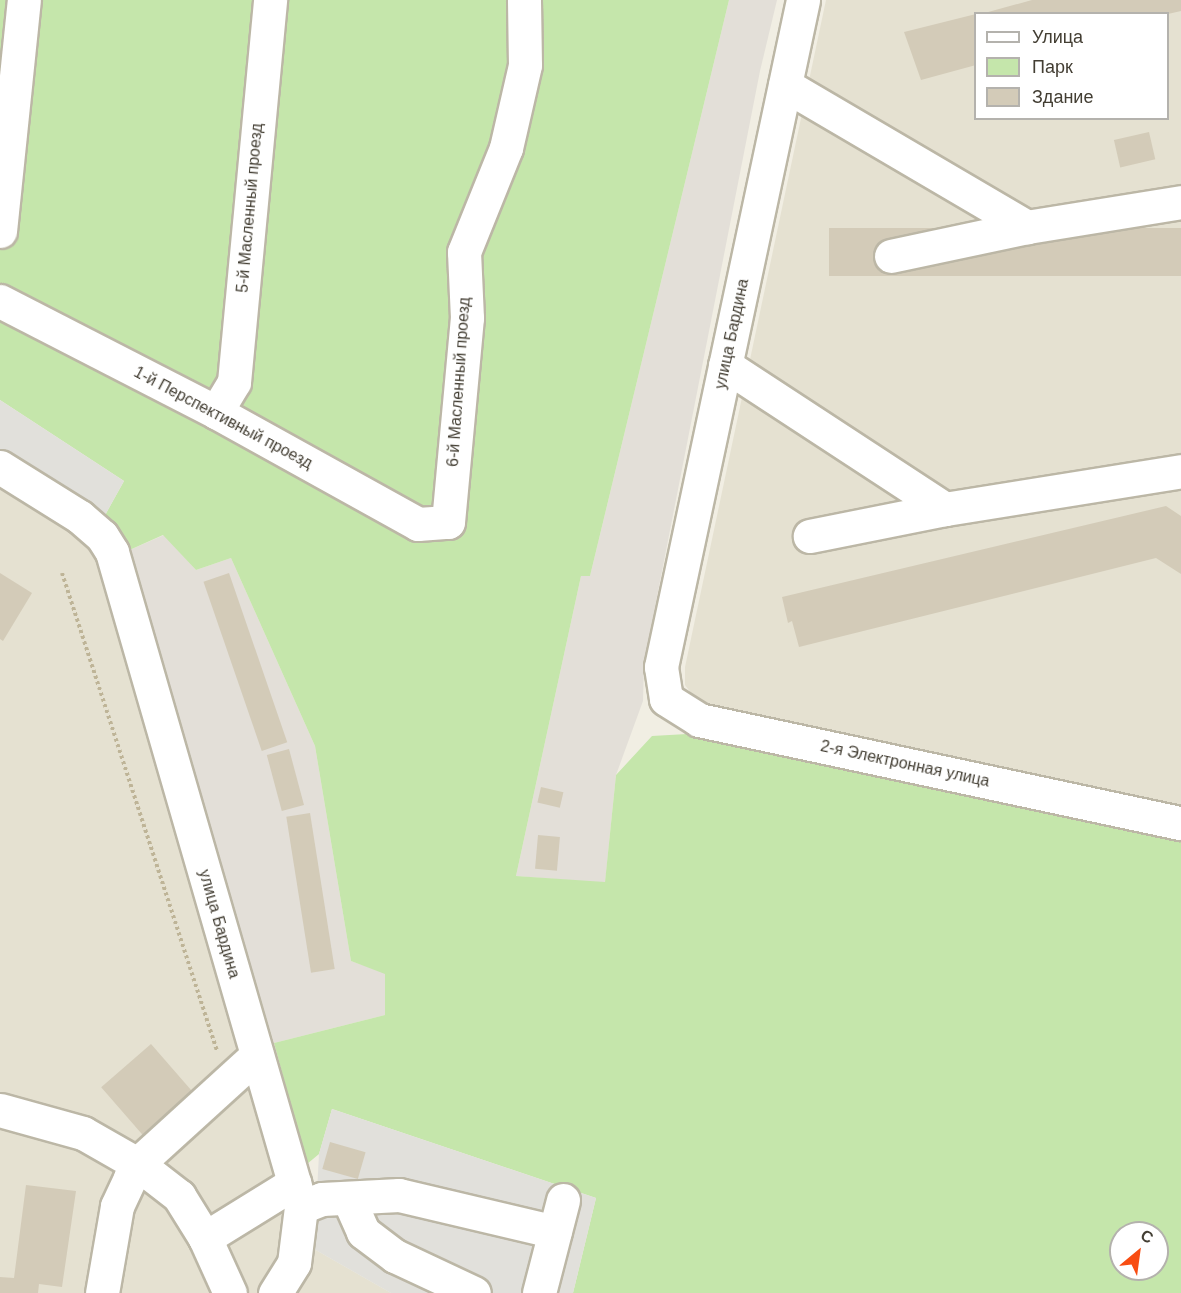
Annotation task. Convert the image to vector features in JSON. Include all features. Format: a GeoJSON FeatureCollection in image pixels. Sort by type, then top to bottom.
{"type":"FeatureCollection","features":[{"type":"Feature","properties":{"kind":"street"},"geometry":{"type":"LineString","coordinates":[[0,231],[24,0]]}},
{"type":"Feature","properties":{"kind":"street","name":"5-й Масленный проезд"},"geometry":{"type":"LineString","coordinates":[[216,412],[234,382],[270,0]]}},
{"type":"Feature","properties":{"kind":"street","name":"6-й Масленный проезд"},"geometry":{"type":"LineString","coordinates":[[448,522],[466,318],[464,252],[506,148],[525,65],[524,0]]}},
{"type":"Feature","properties":{"kind":"street","name":"улица Бардина"},"geometry":{"type":"LineString","coordinates":[[661,667],[803,0]]}},
{"type":"Feature","properties":{"kind":"street"},"geometry":{"type":"LineString","coordinates":[[785,85],[1027,227]]}},
{"type":"Feature","properties":{"kind":"street"},"geometry":{"type":"LineString","coordinates":[[891,256],[1027,227],[1181,202]]}},
{"type":"Feature","properties":{"kind":"street","name":"1-й Перспективный проезд"},"geometry":{"type":"LineString","coordinates":[[0,301],[216,412],[418,524],[448,522]]}},
{"type":"Feature","properties":{"kind":"street"},"geometry":{"type":"LineString","coordinates":[[725,365],[945,509]]}},
{"type":"Feature","properties":{"kind":"street","name":"улица Бардина"},"geometry":{"type":"LineString","coordinates":[[0,467],[80,517],[102,536],[112,552],[297,1195],[294,1263],[275,1293]]}},
{"type":"Feature","properties":{"kind":"street"},"geometry":{"type":"LineString","coordinates":[[810,536],[945,509],[1181,471]]}},
{"type":"Feature","properties":{"kind":"street","name":"2-я Электронная улица"},"geometry":{"type":"LineString","coordinates":[[661,667],[666,699],[699,720],[1181,823]]}},
{"type":"Feature","properties":{"kind":"street"},"geometry":{"type":"LineString","coordinates":[[102,1293],[117,1206],[140,1165],[257,1055]]}},
{"type":"Feature","properties":{"kind":"street"},"geometry":{"type":"LineString","coordinates":[[0,1110],[83,1133],[140,1165],[179,1196],[205,1238],[230,1293]]}},
{"type":"Feature","properties":{"kind":"street"},"geometry":{"type":"LineString","coordinates":[[205,1238],[297,1195],[349,1200],[399,1195],[555,1233]]}},
{"type":"Feature","properties":{"kind":"street"},"geometry":{"type":"LineString","coordinates":[[349,1200],[363,1232],[394,1256],[474,1293]]}},
{"type":"Feature","properties":{"kind":"street"},"geometry":{"type":"LineString","coordinates":[[539,1293],[563,1200]]}},
{"type":"Feature","properties":{"kind":"path"},"geometry":{"type":"LineString","coordinates":[[62,573],[227,1082]]}},
{"type":"Feature","properties":{"kind":"shaded area"},"geometry":{"type":"Polygon","coordinates":[[[729,0],[777,0],[760,71],[644,663],[643,701],[616,775],[605,883],[516,876],[581,576],[590,576],[729,0]]]}},
{"type":"Feature","properties":{"kind":"shaded area"},"geometry":{"type":"Polygon","coordinates":[[[826,0],[1181,0],[1181,808],[709,704],[694,697],[685,685],[685,667],[826,0]]]}},
{"type":"Feature","properties":{"kind":"shaded area"},"geometry":{"type":"Polygon","coordinates":[[[0,400],[124,481],[104,517],[0,452],[0,400]]]}},
{"type":"Feature","properties":{"kind":"shaded area"},"geometry":{"type":"Polygon","coordinates":[[[0,479],[67,520],[104,559],[287,1221],[285,1255],[260,1293],[0,1293],[0,479]]]}},
{"type":"Feature","properties":{"kind":"shaded area"},"geometry":{"type":"Polygon","coordinates":[[[164,535],[196,570],[231,558],[315,746],[351,961],[385,973],[385,1015],[274,1043],[125,552],[164,535]]]}},
{"type":"Feature","properties":{"kind":"shaded area"},"geometry":{"type":"Polygon","coordinates":[[[332,1109],[596,1198],[573,1293],[391,1293],[314,1249],[319,1154],[332,1109]]]}},
{"type":"Feature","properties":{"kind":"shaded area"},"geometry":{"type":"Polygon","coordinates":[[[314,1249],[391,1293],[290,1293],[314,1249]]]}},
{"type":"Feature","properties":{"kind":"green space"},"geometry":{"type":"Polygon","coordinates":[[[0,0],[729,0],[590,576],[581,576],[516,876],[605,882],[616,775],[652,736],[687,734],[1181,838],[1181,1293],[573,1293],[596,1198],[332,1109],[319,1154],[307,1164],[274,1043],[385,1015],[385,974],[351,961],[315,746],[231,558],[196,570],[163,535],[125,552],[104,517],[124,481],[0,400],[0,0]]]}},
{"type":"Feature","properties":{"kind":"building"},"geometry":{"type":"Polygon","coordinates":[[[1032,0],[1181,0],[1181,11],[1169,14],[988,12],[1032,0]]]}},
{"type":"Feature","properties":{"kind":"building"},"geometry":{"type":"Polygon","coordinates":[[[974,14],[974,66],[921,80],[904,32],[974,14]]]}},
{"type":"Feature","properties":{"kind":"building"},"geometry":{"type":"Polygon","coordinates":[[[1149,132],[1155,159],[1120,167],[1114,140],[1149,132]]]}},
{"type":"Feature","properties":{"kind":"building"},"geometry":{"type":"Polygon","coordinates":[[[829,228],[1181,228],[1181,276],[829,276],[829,228]]]}},
{"type":"Feature","properties":{"kind":"building"},"geometry":{"type":"Polygon","coordinates":[[[1166,506],[1181,516],[1181,574],[1156,558],[799,647],[792,621],[788,623],[782,597],[1166,506]]]}},
{"type":"Feature","properties":{"kind":"building"},"geometry":{"type":"Polygon","coordinates":[[[0,573],[32,593],[3,641],[0,639],[0,573]]]}},
{"type":"Feature","properties":{"kind":"building"},"geometry":{"type":"Polygon","coordinates":[[[229,573],[287,742],[262,751],[203,582],[229,573]]]}},
{"type":"Feature","properties":{"kind":"building"},"geometry":{"type":"Polygon","coordinates":[[[289,749],[304,805],[282,811],[267,755],[289,749]]]}},
{"type":"Feature","properties":{"kind":"building"},"geometry":{"type":"Polygon","coordinates":[[[541,787],[563,792],[560,808],[537,803],[541,787]]]}},
{"type":"Feature","properties":{"kind":"building"},"geometry":{"type":"Polygon","coordinates":[[[310,813],[335,969],[311,973],[286,817],[310,813]]]}},
{"type":"Feature","properties":{"kind":"building"},"geometry":{"type":"Polygon","coordinates":[[[538,835],[560,837],[557,871],[535,869],[538,835]]]}},
{"type":"Feature","properties":{"kind":"building"},"geometry":{"type":"Polygon","coordinates":[[[151,1044],[194,1093],[144,1136],[101,1087],[151,1044]]]}},
{"type":"Feature","properties":{"kind":"building"},"geometry":{"type":"Polygon","coordinates":[[[330,1142],[366,1152],[358,1179],[322,1169],[330,1142]]]}},
{"type":"Feature","properties":{"kind":"building"},"geometry":{"type":"Polygon","coordinates":[[[26,1185],[76,1191],[62,1287],[39,1284],[38,1293],[0,1293],[0,1277],[14,1278],[26,1185]]]}}]}
